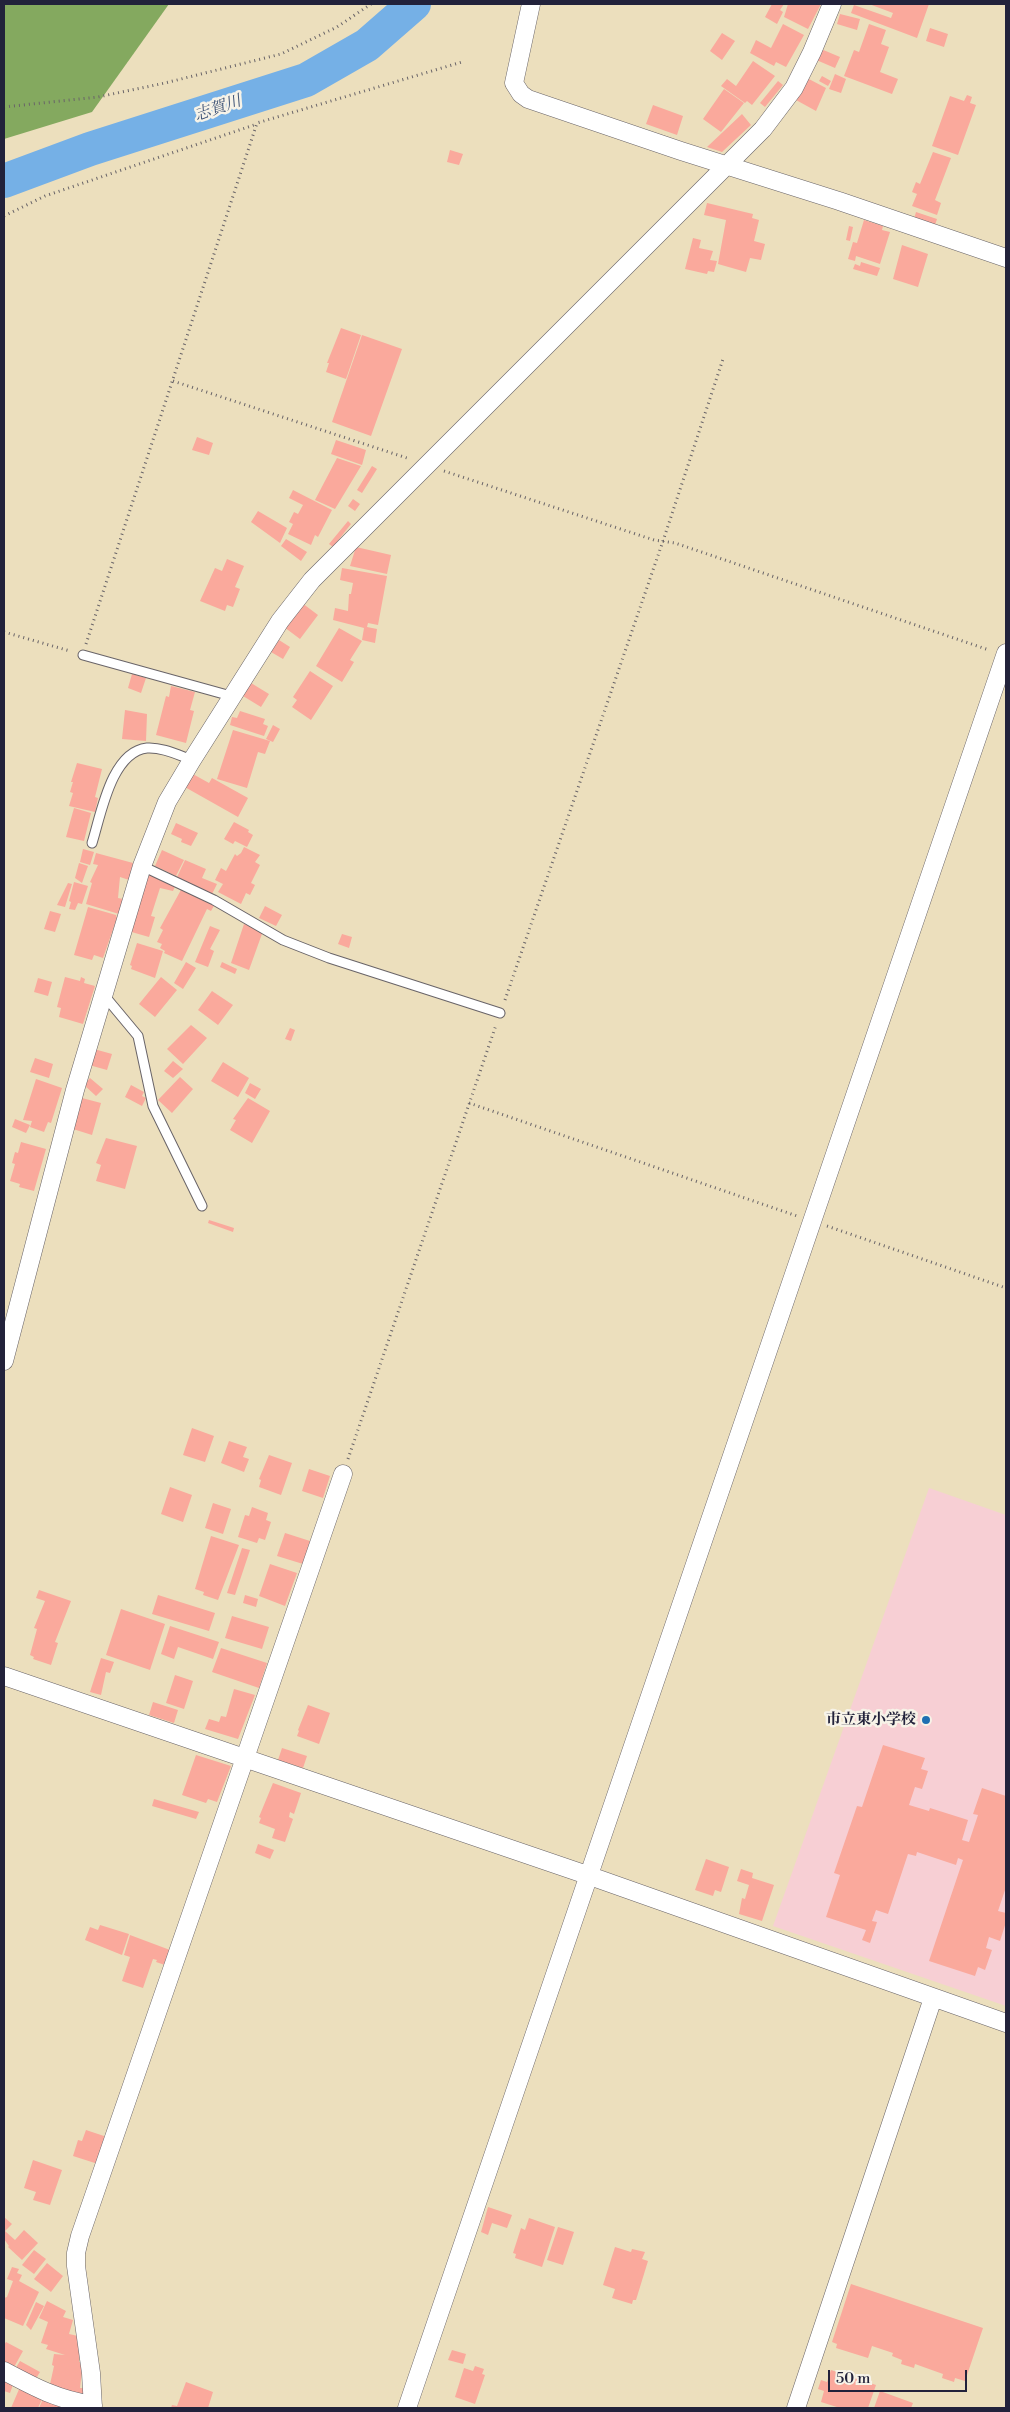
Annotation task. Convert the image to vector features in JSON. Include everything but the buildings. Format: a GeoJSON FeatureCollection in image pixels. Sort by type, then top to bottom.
{"type":"FeatureCollection","features":[{"type":"Feature","properties":{"kind":"street"},"geometry":{"type":"LineString","coordinates":[[531,4],[514,83],[521,94],[537,103],[727,164],[1006,258]]}},
{"type":"Feature","properties":{"kind":"street"},"geometry":{"type":"LineString","coordinates":[[4,1361],[75,1090],[142,866],[168,802],[231,696],[280,620],[312,580],[764,129],[784,102],[812,52],[832,4]]}},
{"type":"Feature","properties":{"kind":"street"},"geometry":{"type":"LineString","coordinates":[[407,2408],[1006,654]]}},
{"type":"Feature","properties":{"kind":"street"},"geometry":{"type":"LineString","coordinates":[[4,2370],[43,2392],[67,2401],[93,2407],[76,2253],[343,1474]]}},
{"type":"Feature","properties":{"kind":"street"},"geometry":{"type":"LineString","coordinates":[[4,1676],[590,1876],[1006,2023]]}},
{"type":"Feature","properties":{"kind":"street"},"geometry":{"type":"LineString","coordinates":[[796,2408],[933,1998]]}},
{"type":"Feature","properties":{"kind":"lane"},"geometry":{"type":"LineString","coordinates":[[82,655],[231,696]]}},
{"type":"Feature","properties":{"kind":"lane"},"geometry":{"type":"LineString","coordinates":[[92,843],[108,788],[122,762],[134,753],[146,748],[158,749],[192,760]]}},
{"type":"Feature","properties":{"kind":"lane"},"geometry":{"type":"LineString","coordinates":[[142,866],[214,900],[283,940],[329,958],[500,1013]]}},
{"type":"Feature","properties":{"kind":"lane"},"geometry":{"type":"LineString","coordinates":[[103,994],[138,1036],[153,1106],[202,1206]]}},
{"type":"Feature","properties":{"kind":"path"},"geometry":{"type":"LineString","coordinates":[[4,107],[98,97],[165,83],[281,54],[337,27],[371,4]]}},
{"type":"Feature","properties":{"kind":"path"},"geometry":{"type":"LineString","coordinates":[[4,216],[46,196],[257,123],[462,62]]}},
{"type":"Feature","properties":{"kind":"path"},"geometry":{"type":"LineString","coordinates":[[4,632],[82,655],[257,123]]}},
{"type":"Feature","properties":{"kind":"path"},"geometry":{"type":"LineString","coordinates":[[343,1474],[663,542],[723,359]]}},
{"type":"Feature","properties":{"kind":"path"},"geometry":{"type":"LineString","coordinates":[[173,382],[654,540],[675,543],[1006,654]]}},
{"type":"Feature","properties":{"kind":"path"},"geometry":{"type":"LineString","coordinates":[[470,1103],[1006,1288]]}},
{"type":"Feature","properties":{"kind":"shaded area","name":"市立東小学校"},"geometry":{"type":"Polygon","coordinates":[[[929,1488],[1006,1515],[1006,2006],[773,1926],[929,1488]]]}},
{"type":"Feature","properties":{"kind":"green space"},"geometry":{"type":"Polygon","coordinates":[[[4,4],[169,4],[92,112],[4,139],[4,4]]]}},
{"type":"Feature","properties":{"kind":"waterway","name":"志賀川"},"geometry":{"type":"LineString","coordinates":[[4,181],[90,149],[306,80],[367,45],[414,4]]}},
{"type":"Feature","properties":{"kind":"place","name":"市立東小学校"},"geometry":{"type":"Point","coordinates":[926,1720]}}]}
